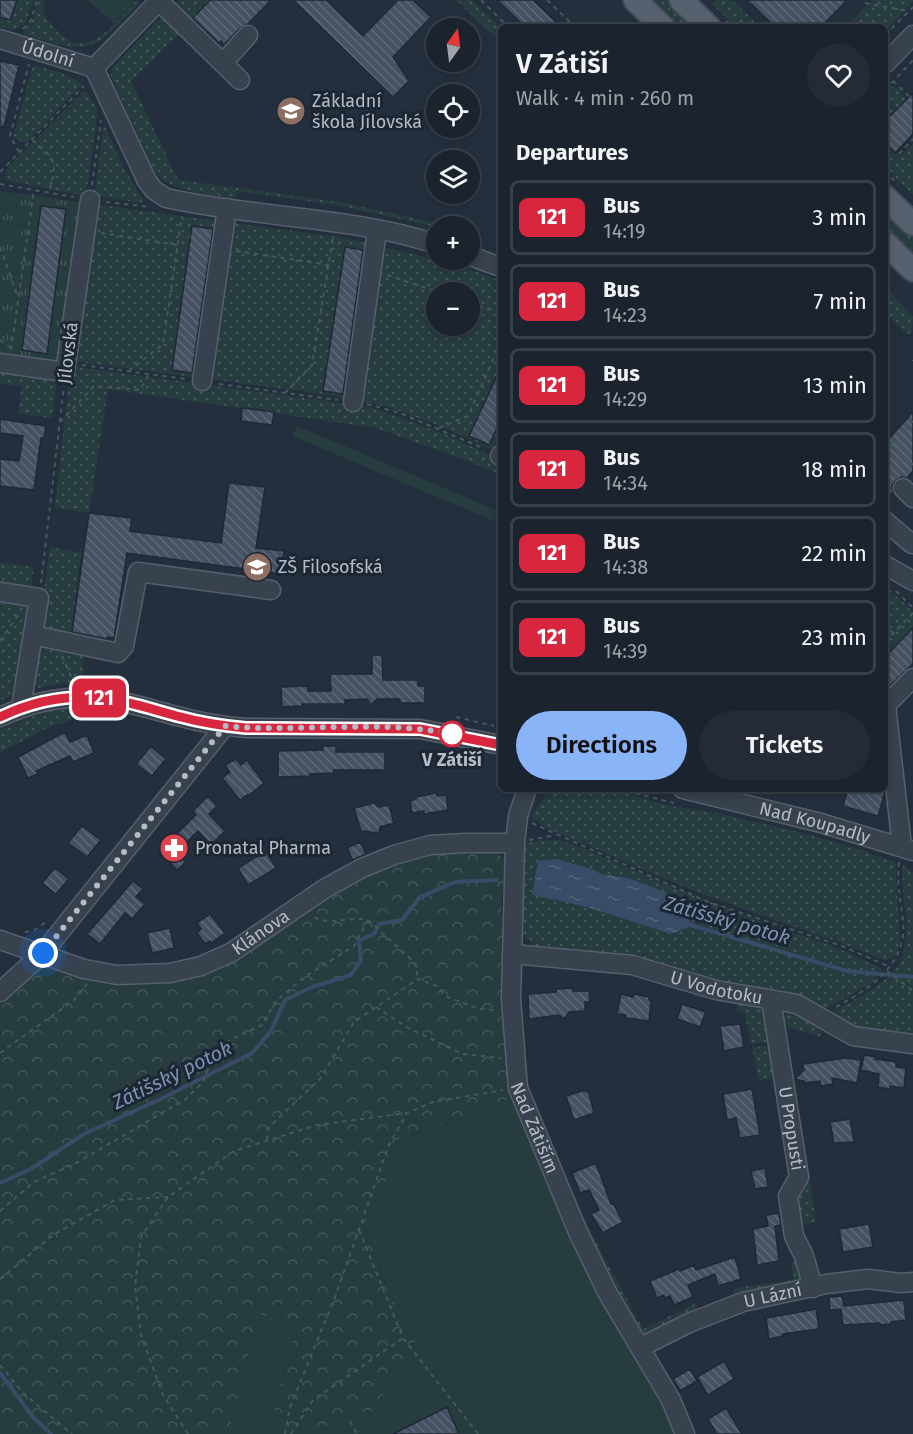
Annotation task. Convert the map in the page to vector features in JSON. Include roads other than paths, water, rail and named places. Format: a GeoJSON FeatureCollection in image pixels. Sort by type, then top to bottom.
{"type":"FeatureCollection","features":[{"type":"Feature","properties":{"kind":"main road"},"geometry":{"type":"LineString","coordinates":[[635,0],[660,24]]}},
{"type":"Feature","properties":{"kind":"main road"},"geometry":{"type":"LineString","coordinates":[[681,0],[706,24]]}},
{"type":"Feature","properties":{"kind":"main road"},"geometry":{"type":"LineString","coordinates":[[888,200],[913,224]]}},
{"type":"Feature","properties":{"kind":"main road"},"geometry":{"type":"LineString","coordinates":[[888,246],[913,270]]}},
{"type":"Feature","properties":{"kind":"street"},"geometry":{"type":"LineString","coordinates":[[240,80],[160,0],[90,76],[147,181],[154,190],[166,198],[335,222],[426,241]]}},
{"type":"Feature","properties":{"kind":"street"},"geometry":{"type":"LineString","coordinates":[[223,63],[248,35]]}},
{"type":"Feature","properties":{"kind":"street"},"geometry":{"type":"LineString","coordinates":[[888,61],[913,35]]}},
{"type":"Feature","properties":{"kind":"street","name":"Údolní"},"geometry":{"type":"LineString","coordinates":[[5,41],[33,50],[90,76]]}},
{"type":"Feature","properties":{"kind":"street","name":"Jílovská"},"geometry":{"type":"LineString","coordinates":[[4,364],[65,372],[90,200]]}},
{"type":"Feature","properties":{"kind":"street"},"geometry":{"type":"LineString","coordinates":[[202,381],[227,208]]}},
{"type":"Feature","properties":{"kind":"street"},"geometry":{"type":"LineString","coordinates":[[353,402],[377,230]]}},
{"type":"Feature","properties":{"kind":"street"},"geometry":{"type":"LineString","coordinates":[[480,259],[498,264]]}},
{"type":"Feature","properties":{"kind":"street"},"geometry":{"type":"LineString","coordinates":[[888,524],[912,544]]}},
{"type":"Feature","properties":{"kind":"street"},"geometry":{"type":"LineString","coordinates":[[888,567],[906,579]]}},
{"type":"Feature","properties":{"kind":"street"},"geometry":{"type":"LineString","coordinates":[[33,635],[118,653],[124,646],[138,572],[271,590]]}},
{"type":"Feature","properties":{"kind":"street"},"geometry":{"type":"LineString","coordinates":[[0,592],[35,597],[33,635],[21,707]]}},
{"type":"Feature","properties":{"kind":"street"},"geometry":{"type":"LineString","coordinates":[[888,703],[913,678]]}},
{"type":"Feature","properties":{"kind":"street"},"geometry":{"type":"LineString","coordinates":[[0,717],[21,707],[54,700],[80,698],[111,700],[225,726],[420,729],[498,745]]}},
{"type":"Feature","properties":{"kind":"street"},"geometry":{"type":"LineString","coordinates":[[888,719],[907,849]]}},
{"type":"Feature","properties":{"kind":"street"},"geometry":{"type":"LineString","coordinates":[[0,992],[43,953],[225,726]]}},
{"type":"Feature","properties":{"kind":"street","name":"Nad Zátiším"},"geometry":{"type":"LineString","coordinates":[[526,792],[518,816],[515,843],[512,1010],[518,1088],[578,1232],[607,1292],[671,1400],[685,1434]]}},
{"type":"Feature","properties":{"kind":"street","name":"Nad Koupadly"},"geometry":{"type":"LineString","coordinates":[[678,796],[821,823],[907,849]]}},
{"type":"Feature","properties":{"kind":"street","name":"Klánova"},"geometry":{"type":"LineString","coordinates":[[0,940],[84,969],[117,975],[170,973],[201,966],[232,952],[324,889],[362,868],[394,855],[430,845],[515,843]]}},
{"type":"Feature","properties":{"kind":"street","name":"U Vodotoku"},"geometry":{"type":"LineString","coordinates":[[512,954],[632,965],[716,990],[797,1004],[853,1036],[913,1044]]}},
{"type":"Feature","properties":{"kind":"street","name":"U Propusti"},"geometry":{"type":"LineString","coordinates":[[771,1000],[799,1177],[788,1196],[794,1236],[804,1256],[813,1288]]}},
{"type":"Feature","properties":{"kind":"street","name":"U Lázní"},"geometry":{"type":"LineString","coordinates":[[641,1347],[718,1310],[743,1302],[868,1279],[913,1282]]}},
{"type":"Feature","properties":{"kind":"water"},"geometry":{"type":"Polygon","coordinates":[[[556,859],[592,869],[601,874],[629,878],[679,898],[691,909],[689,927],[671,934],[587,907],[532,895],[538,861],[556,859]]]}},
{"type":"Feature","properties":{"kind":"waterway","name":"Zátišský potok"},"geometry":{"type":"LineString","coordinates":[[378,926],[402,920],[420,897],[455,882],[497,880]]}},
{"type":"Feature","properties":{"kind":"waterway","name":"Zátišský potok"},"geometry":{"type":"LineString","coordinates":[[687,924],[847,971],[913,977]]}},
{"type":"Feature","properties":{"kind":"waterway","name":"Zátišský potok"},"geometry":{"type":"LineString","coordinates":[[0,1183],[31,1169],[84,1134],[161,1099],[252,1053],[271,1031],[285,1000],[312,987],[351,975],[361,960],[359,941],[375,933],[377,928]]}},
{"type":"Feature","properties":{"kind":"waterway"},"geometry":{"type":"LineString","coordinates":[[0,1373],[33,1417],[51,1434]]}},
{"type":"Feature","properties":{"kind":"place","name":"Základní škola Jílovská"},"geometry":{"type":"Point","coordinates":[291,111]}},
{"type":"Feature","properties":{"kind":"place","name":"ZŠ Filosofská"},"geometry":{"type":"Point","coordinates":[257,567]}},
{"type":"Feature","properties":{"kind":"place","name":"V Zátiší"},"geometry":{"type":"Point","coordinates":[452,734]}},
{"type":"Feature","properties":{"kind":"place","name":"Pronatal Pharma"},"geometry":{"type":"Point","coordinates":[174,848]}}]}
